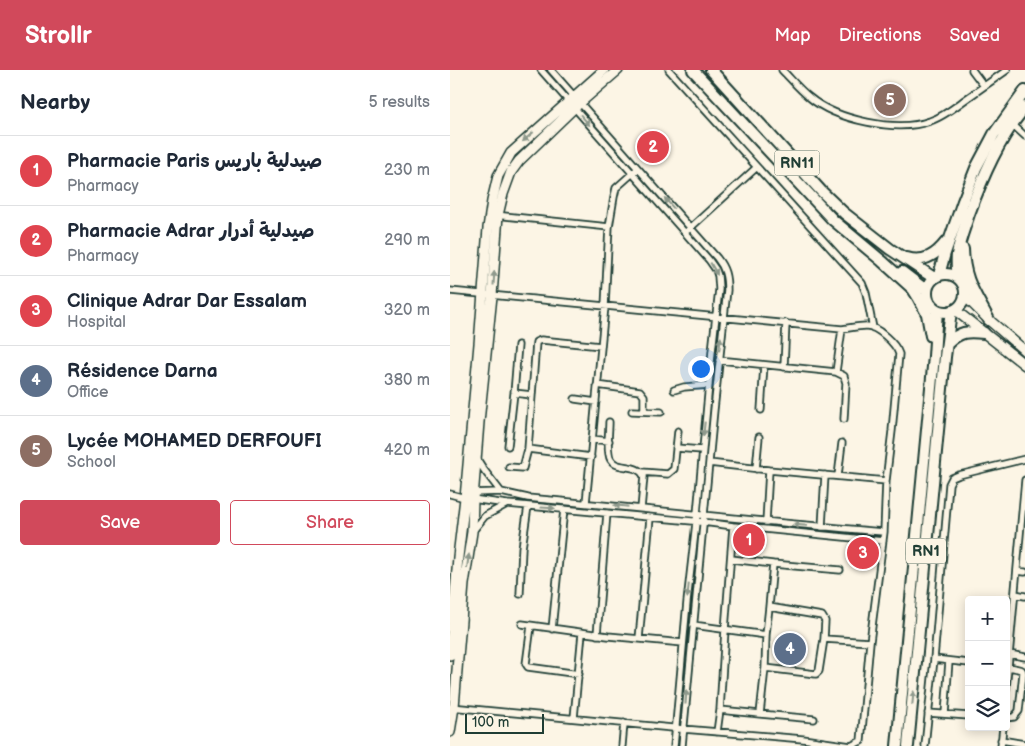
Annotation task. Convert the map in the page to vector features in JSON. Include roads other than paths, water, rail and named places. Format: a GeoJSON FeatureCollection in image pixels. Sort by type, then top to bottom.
{"type":"FeatureCollection","features":[{"type":"Feature","properties":{"kind":"highway","name":"RN11"},"geometry":{"type":"LineString","coordinates":[[693,70],[818,206],[882,261],[902,272],[927,291]]}},
{"type":"Feature","properties":{"kind":"highway","name":"RN11"},"geometry":{"type":"LineString","coordinates":[[711,70],[821,191],[844,213],[901,256],[937,276]]}},
{"type":"Feature","properties":{"kind":"highway"},"geometry":{"type":"LineString","coordinates":[[958,278],[957,233],[969,184],[984,150],[1003,120],[1025,91]]}},
{"type":"Feature","properties":{"kind":"highway"},"geometry":{"type":"LineString","coordinates":[[953,311],[944,312],[937,310],[931,305],[927,298],[929,283],[937,276],[1003,138],[1025,107]]}},
{"type":"Feature","properties":{"kind":"highway"},"geometry":{"type":"LineString","coordinates":[[901,256],[911,259],[929,258],[957,233]]}},
{"type":"Feature","properties":{"kind":"highway"},"geometry":{"type":"LineString","coordinates":[[957,233],[971,288],[989,320]]}},
{"type":"Feature","properties":{"kind":"highway"},"geometry":{"type":"LineString","coordinates":[[882,261],[912,289],[923,305],[928,319],[934,356]]}},
{"type":"Feature","properties":{"kind":"highway"},"geometry":{"type":"LineString","coordinates":[[937,276],[946,274],[958,278],[964,286],[965,296]]}},
{"type":"Feature","properties":{"kind":"highway","name":"RN1"},"geometry":{"type":"LineString","coordinates":[[908,746],[947,344],[953,311],[960,306],[965,296]]}},
{"type":"Feature","properties":{"kind":"highway","name":"RN1"},"geometry":{"type":"LineString","coordinates":[[896,746],[937,310]]}},
{"type":"Feature","properties":{"kind":"highway"},"geometry":{"type":"LineString","coordinates":[[947,344],[964,332],[984,333]]}},
{"type":"Feature","properties":{"kind":"street"},"geometry":{"type":"LineString","coordinates":[[541,70],[638,168],[721,263],[726,274],[727,290],[718,360],[682,746]]}},
{"type":"Feature","properties":{"kind":"street"},"geometry":{"type":"LineString","coordinates":[[551,70],[574,102],[632,174],[704,255],[718,276],[719,289],[674,746]]}},
{"type":"Feature","properties":{"kind":"street"},"geometry":{"type":"LineString","coordinates":[[574,102],[604,70]]}},
{"type":"Feature","properties":{"kind":"street"},"geometry":{"type":"LineString","coordinates":[[450,654],[458,557],[476,457],[488,296],[488,228],[494,215],[492,201],[498,176],[506,160],[518,146],[618,70]]}},
{"type":"Feature","properties":{"kind":"street"},"geometry":{"type":"LineString","coordinates":[[669,70],[862,283],[866,293],[873,328]]}},
{"type":"Feature","properties":{"kind":"street"},"geometry":{"type":"LineString","coordinates":[[782,70],[810,98],[820,105],[850,118],[884,125],[912,125],[930,121],[948,112],[1007,70]]}},
{"type":"Feature","properties":{"kind":"street"},"geometry":{"type":"LineString","coordinates":[[972,70],[984,86]]}},
{"type":"Feature","properties":{"kind":"street"},"geometry":{"type":"LineString","coordinates":[[1012,124],[1025,136]]}},
{"type":"Feature","properties":{"kind":"street"},"geometry":{"type":"LineString","coordinates":[[586,503],[605,306],[609,227],[614,192],[638,168]]}},
{"type":"Feature","properties":{"kind":"street"},"geometry":{"type":"LineString","coordinates":[[685,233],[757,168]]}},
{"type":"Feature","properties":{"kind":"street"},"geometry":{"type":"LineString","coordinates":[[494,215],[609,227]]}},
{"type":"Feature","properties":{"kind":"street"},"geometry":{"type":"LineString","coordinates":[[704,255],[710,250]]}},
{"type":"Feature","properties":{"kind":"street"},"geometry":{"type":"LineString","coordinates":[[450,292],[842,329],[867,326],[883,334],[896,346],[899,354],[886,481],[884,532],[870,642],[861,741],[851,746],[803,739],[452,707]]}},
{"type":"Feature","properties":{"kind":"street"},"geometry":{"type":"LineString","coordinates":[[450,732],[464,584],[472,532],[470,495],[488,296]]}},
{"type":"Feature","properties":{"kind":"street"},"geometry":{"type":"LineString","coordinates":[[965,296],[1025,351]]}},
{"type":"Feature","properties":{"kind":"street"},"geometry":{"type":"LineString","coordinates":[[953,311],[1025,365]]}},
{"type":"Feature","properties":{"kind":"street"},"geometry":{"type":"LineString","coordinates":[[784,367],[786,323]]}},
{"type":"Feature","properties":{"kind":"street"},"geometry":{"type":"LineString","coordinates":[[836,372],[842,329]]}},
{"type":"Feature","properties":{"kind":"street"},"geometry":{"type":"LineString","coordinates":[[509,467],[523,468],[528,449],[536,342],[541,340],[601,346]]}},
{"type":"Feature","properties":{"kind":"street"},"geometry":{"type":"LineString","coordinates":[[508,446],[518,345]]}},
{"type":"Feature","properties":{"kind":"street"},"geometry":{"type":"LineString","coordinates":[[718,360],[836,372],[844,376],[846,383],[844,419]]}},
{"type":"Feature","properties":{"kind":"street"},"geometry":{"type":"LineString","coordinates":[[761,410],[764,365]]}},
{"type":"Feature","properties":{"kind":"street"},"geometry":{"type":"LineString","coordinates":[[674,390],[684,387],[709,385]]}},
{"type":"Feature","properties":{"kind":"street"},"geometry":{"type":"LineString","coordinates":[[597,386],[640,391],[644,396],[644,411]]}},
{"type":"Feature","properties":{"kind":"street"},"geometry":{"type":"LineString","coordinates":[[514,393],[532,395]]}},
{"type":"Feature","properties":{"kind":"street"},"geometry":{"type":"LineString","coordinates":[[575,399],[596,402]]}},
{"type":"Feature","properties":{"kind":"street"},"geometry":{"type":"LineString","coordinates":[[632,411],[661,412]]}},
{"type":"Feature","properties":{"kind":"street"},"geometry":{"type":"LineString","coordinates":[[609,422],[609,455],[611,461],[615,465],[638,469],[642,472],[668,474],[674,469],[678,431]]}},
{"type":"Feature","properties":{"kind":"street"},"geometry":{"type":"LineString","coordinates":[[756,469],[759,437]]}},
{"type":"Feature","properties":{"kind":"street"},"geometry":{"type":"LineString","coordinates":[[592,439],[609,441]]}},
{"type":"Feature","properties":{"kind":"street"},"geometry":{"type":"LineString","coordinates":[[838,476],[842,443]]}},
{"type":"Feature","properties":{"kind":"street"},"geometry":{"type":"LineString","coordinates":[[676,448],[702,450]]}},
{"type":"Feature","properties":{"kind":"street"},"geometry":{"type":"LineString","coordinates":[[528,449],[591,457]]}},
{"type":"Feature","properties":{"kind":"street"},"geometry":{"type":"LineString","coordinates":[[476,457],[501,492]]}},
{"type":"Feature","properties":{"kind":"street"},"geometry":{"type":"LineString","coordinates":[[925,746],[950,480],[958,475],[1025,458]]}},
{"type":"Feature","properties":{"kind":"street"},"geometry":{"type":"LineString","coordinates":[[709,463],[886,481]]}},
{"type":"Feature","properties":{"kind":"street"},"geometry":{"type":"LineString","coordinates":[[766,522],[769,470]]}},
{"type":"Feature","properties":{"kind":"street"},"geometry":{"type":"LineString","coordinates":[[641,508],[644,476],[642,472]]}},
{"type":"Feature","properties":{"kind":"street"},"geometry":{"type":"LineString","coordinates":[[822,527],[825,475]]}},
{"type":"Feature","properties":{"kind":"street"},"geometry":{"type":"LineString","coordinates":[[1010,644],[1024,512],[1025,480]]}},
{"type":"Feature","properties":{"kind":"street"},"geometry":{"type":"LineString","coordinates":[[453,494],[470,495],[501,492],[528,498],[884,532]]}},
{"type":"Feature","properties":{"kind":"street"},"geometry":{"type":"LineString","coordinates":[[470,495],[507,504],[703,522],[883,542]]}},
{"type":"Feature","properties":{"kind":"street"},"geometry":{"type":"LineString","coordinates":[[472,532],[485,516],[507,504]]}},
{"type":"Feature","properties":{"kind":"street"},"geometry":{"type":"LineString","coordinates":[[520,594],[522,548],[528,506]]}},
{"type":"Feature","properties":{"kind":"street"},"geometry":{"type":"LineString","coordinates":[[552,629],[564,509]]}},
{"type":"Feature","properties":{"kind":"street"},"geometry":{"type":"LineString","coordinates":[[597,635],[607,513]]}},
{"type":"Feature","properties":{"kind":"street"},"geometry":{"type":"LineString","coordinates":[[639,639],[650,518]]}},
{"type":"Feature","properties":{"kind":"street"},"geometry":{"type":"LineString","coordinates":[[717,732],[733,526]]}},
{"type":"Feature","properties":{"kind":"street"},"geometry":{"type":"LineString","coordinates":[[731,559],[840,570]]}},
{"type":"Feature","properties":{"kind":"street"},"geometry":{"type":"LineString","coordinates":[[760,714],[772,564]]}},
{"type":"Feature","properties":{"kind":"street"},"geometry":{"type":"LineString","coordinates":[[1017,571],[1025,572]]}},
{"type":"Feature","properties":{"kind":"street"},"geometry":{"type":"LineString","coordinates":[[1015,594],[1025,596]]}},
{"type":"Feature","properties":{"kind":"street"},"geometry":{"type":"LineString","coordinates":[[765,668],[817,673],[819,671],[824,639],[825,621],[822,616],[769,607]]}},
{"type":"Feature","properties":{"kind":"street"},"geometry":{"type":"LineString","coordinates":[[522,624],[597,635],[684,643]]}},
{"type":"Feature","properties":{"kind":"street"},"geometry":{"type":"LineString","coordinates":[[693,625],[766,635]]}},
{"type":"Feature","properties":{"kind":"street"},"geometry":{"type":"LineString","coordinates":[[531,626],[526,664],[528,667],[579,674]]}},
{"type":"Feature","properties":{"kind":"street"},"geometry":{"type":"LineString","coordinates":[[574,718],[582,633]]}},
{"type":"Feature","properties":{"kind":"street"},"geometry":{"type":"LineString","coordinates":[[824,639],[870,642]]}},
{"type":"Feature","properties":{"kind":"street"},"geometry":{"type":"LineString","coordinates":[[1010,654],[1025,657]]}},
{"type":"Feature","properties":{"kind":"street"},"geometry":{"type":"LineString","coordinates":[[934,659],[965,663]]}},
{"type":"Feature","properties":{"kind":"street"},"geometry":{"type":"LineString","coordinates":[[945,714],[949,661]]}},
{"type":"Feature","properties":{"kind":"street"},"geometry":{"type":"LineString","coordinates":[[1010,667],[1022,670],[1024,675],[1019,711],[1014,717],[1010,718]]}},
{"type":"Feature","properties":{"kind":"street"},"geometry":{"type":"LineString","coordinates":[[720,710],[814,720]]}},
{"type":"Feature","properties":{"kind":"street"},"geometry":{"type":"LineString","coordinates":[[928,713],[965,716]]}},
{"type":"Feature","properties":{"kind":"street"},"geometry":{"type":"LineString","coordinates":[[622,746],[624,723]]}},
{"type":"Feature","properties":{"kind":"street"},"geometry":{"type":"LineString","coordinates":[[1001,743],[1025,744]]}},
{"type":"Feature","properties":{"kind":"place","name":"Lycée MOHAMED DERFOUFI"},"geometry":{"type":"Point","coordinates":[890,100]}},
{"type":"Feature","properties":{"kind":"place","name":"Pharmacie Adrar صيدلية أدرار"},"geometry":{"type":"Point","coordinates":[653,147]}},
{"type":"Feature","properties":{"kind":"place","name":"Pharmacie Paris صيدلية باريس"},"geometry":{"type":"Point","coordinates":[749,540]}},
{"type":"Feature","properties":{"kind":"place","name":"Clinique Adrar Dar Essalam"},"geometry":{"type":"Point","coordinates":[863,553]}},
{"type":"Feature","properties":{"kind":"place","name":"Résidence Darna"},"geometry":{"type":"Point","coordinates":[790,649]}}]}
